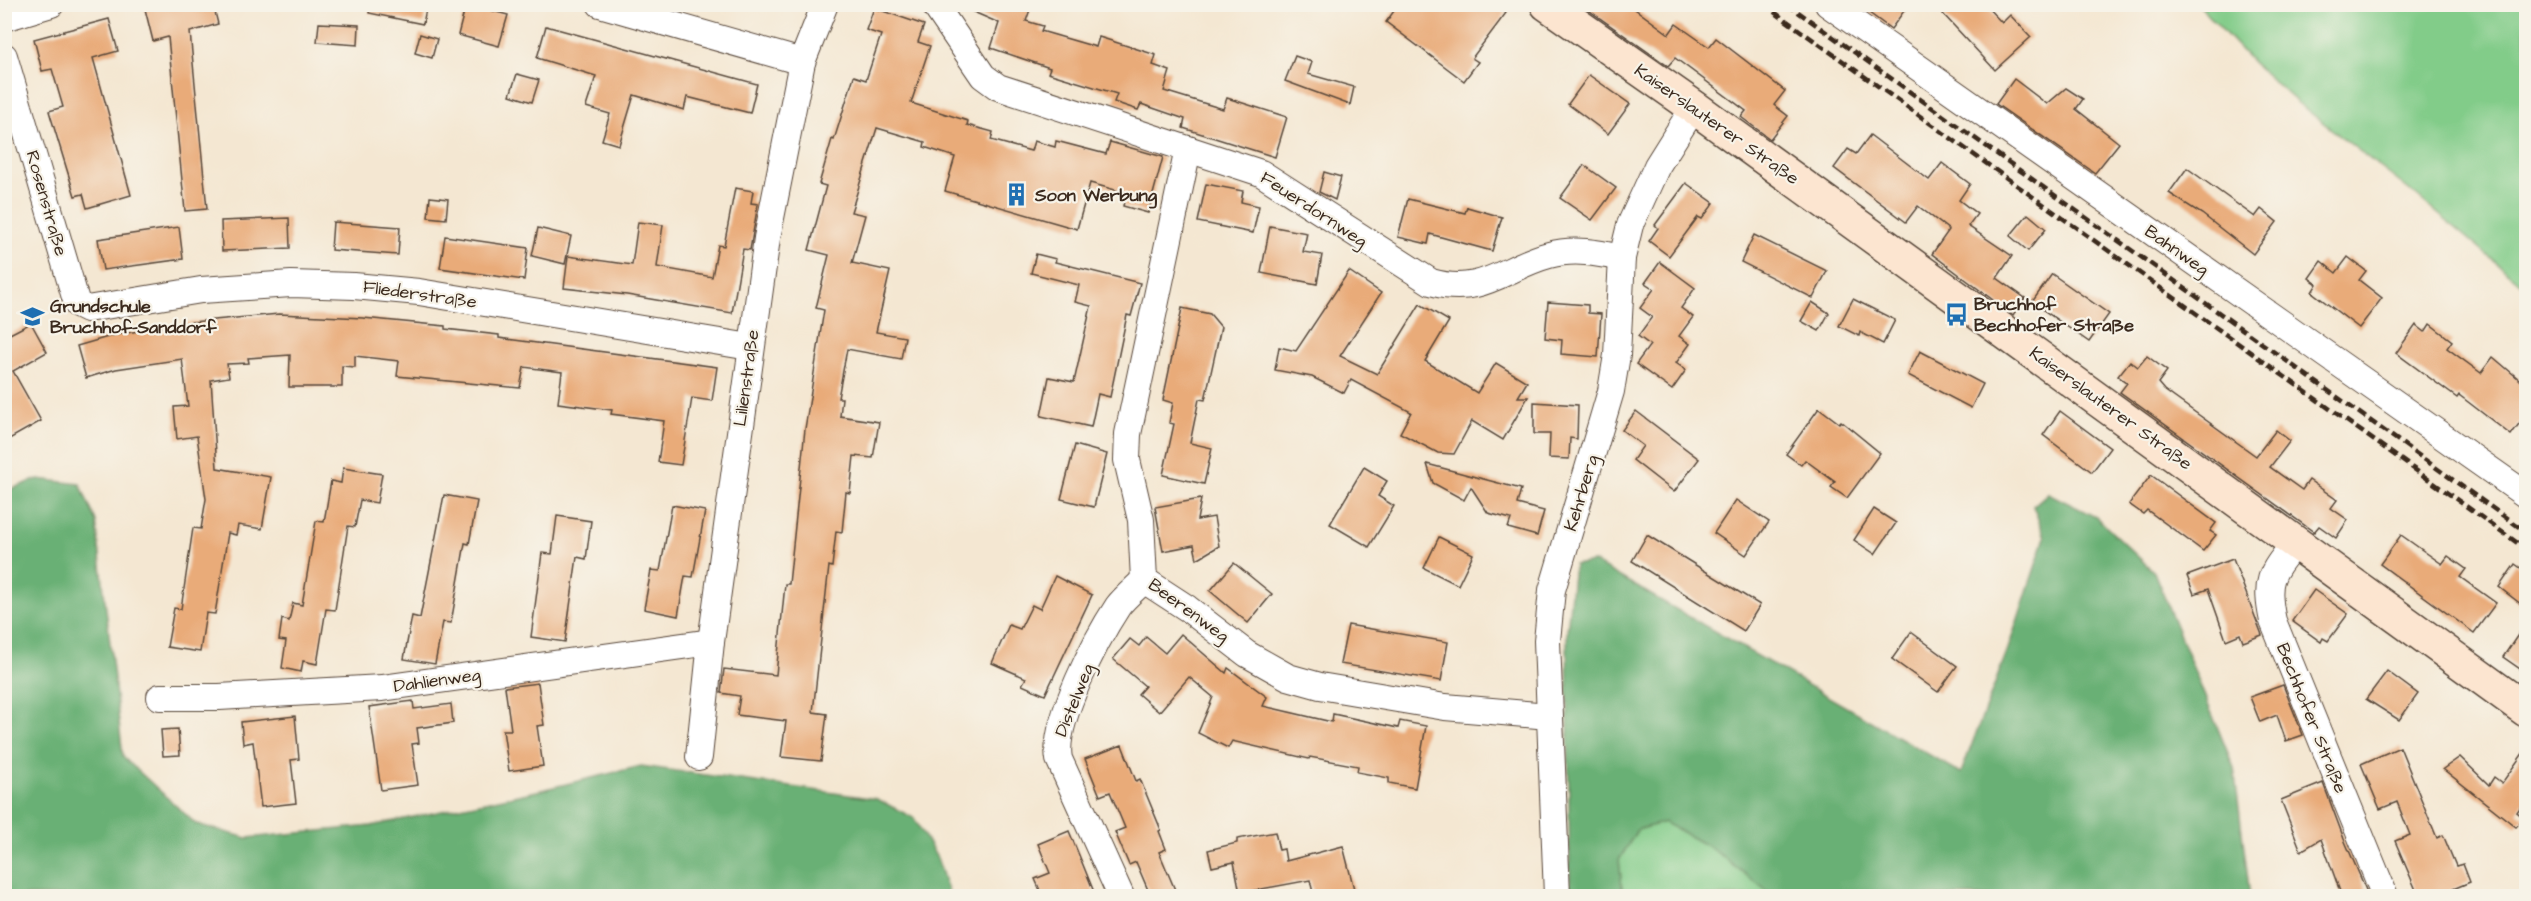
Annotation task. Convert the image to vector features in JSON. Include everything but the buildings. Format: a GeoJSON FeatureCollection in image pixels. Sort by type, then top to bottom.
{"type":"FeatureCollection","features":[{"type":"Feature","properties":{"kind":"main road","name":"Kaiserslauterer Straße"},"geometry":{"type":"LineString","coordinates":[[1547,4],[1694,107],[2526,710]]}},
{"type":"Feature","properties":{"kind":"street"},"geometry":{"type":"LineString","coordinates":[[13,12],[51,4]]}},
{"type":"Feature","properties":{"kind":"street"},"geometry":{"type":"LineString","coordinates":[[600,4],[802,62]]}},
{"type":"Feature","properties":{"kind":"street","name":"Lilienstraße"},"geometry":{"type":"LineString","coordinates":[[699,757],[711,642],[750,347],[767,238],[802,62],[825,4]]}},
{"type":"Feature","properties":{"kind":"street","name":"Feuerdornweg"},"geometry":{"type":"LineString","coordinates":[[934,4],[982,76],[998,87],[1262,173],[1278,181],[1389,257],[1431,282],[1449,288],[1469,287],[1493,280],[1548,255],[1570,250],[1622,258]]}},
{"type":"Feature","properties":{"kind":"street","name":"Bahnweg"},"geometry":{"type":"LineString","coordinates":[[1828,4],[2526,495]]}},
{"type":"Feature","properties":{"kind":"street","name":"Rosenstraße"},"geometry":{"type":"LineString","coordinates":[[4,56],[77,304],[87,309]]}},
{"type":"Feature","properties":{"kind":"street","name":"Kehrberg"},"geometry":{"type":"LineString","coordinates":[[1557,897],[1547,641],[1552,590],[1611,391],[1617,355],[1622,258],[1640,200],[1694,107]]}},
{"type":"Feature","properties":{"kind":"street","name":"Beerenweg"},"geometry":{"type":"LineString","coordinates":[[1188,149],[1128,434],[1127,460],[1141,520],[1144,580],[1196,614],[1247,654],[1288,676],[1320,686],[1445,707],[1549,716]]}},
{"type":"Feature","properties":{"kind":"street","name":"Fliederstraße"},"geometry":{"type":"LineString","coordinates":[[87,309],[201,290],[291,284],[354,285],[419,292],[750,347]]}},
{"type":"Feature","properties":{"kind":"street","name":"Bechhofer Straße"},"geometry":{"type":"LineString","coordinates":[[2296,542],[2276,567],[2268,585],[2273,621],[2385,897]]}},
{"type":"Feature","properties":{"kind":"street","name":"Distelweg"},"geometry":{"type":"LineString","coordinates":[[1121,897],[1059,759],[1056,746],[1060,724],[1097,644],[1119,605],[1144,580]]}},
{"type":"Feature","properties":{"kind":"street","name":"Dahlienweg"},"geometry":{"type":"LineString","coordinates":[[160,697],[219,697],[382,688],[711,642]]}},
{"type":"Feature","properties":{"kind":"green space"},"geometry":{"type":"Polygon","coordinates":[[[2199,5],[2526,5],[2526,288],[2417,196],[2298,103],[2253,63],[2199,5]]]}},
{"type":"Feature","properties":{"kind":"green space"},"geometry":{"type":"Polygon","coordinates":[[[38,479],[80,484],[96,521],[123,757],[196,824],[247,838],[371,826],[537,791],[641,766],[877,799],[914,818],[937,858],[950,896],[5,896],[5,491],[38,479]]]}},
{"type":"Feature","properties":{"kind":"green space"},"geometry":{"type":"Polygon","coordinates":[[[2048,493],[2096,517],[2154,572],[2234,768],[2250,896],[1774,896],[1711,848],[1664,822],[1637,830],[1619,860],[1623,896],[1570,896],[1567,631],[1574,565],[1594,562],[1961,773],[2008,649],[2045,537],[2033,506],[2048,493]]]}},
{"type":"Feature","properties":{"kind":"green space"},"geometry":{"type":"Polygon","coordinates":[[[1665,822],[1711,848],[1774,896],[1623,896],[1619,860],[1637,830],[1665,822]]]}},
{"type":"Feature","properties":{"kind":"railway"},"geometry":{"type":"LineString","coordinates":[[1763,4],[2526,549]]}},
{"type":"Feature","properties":{"kind":"railway"},"geometry":{"type":"LineString","coordinates":[[1787,4],[2526,532]]}},
{"type":"Feature","properties":{"kind":"place","name":"Soon Werbung"},"geometry":{"type":"Point","coordinates":[1017,195]}},
{"type":"Feature","properties":{"kind":"place","name":"Bruchhof Bechhofer Straße"},"geometry":{"type":"Point","coordinates":[1956,314]}},
{"type":"Feature","properties":{"kind":"place","name":"Grundschule Bruchhof-Sanddorf"},"geometry":{"type":"Point","coordinates":[32,316]}}]}
